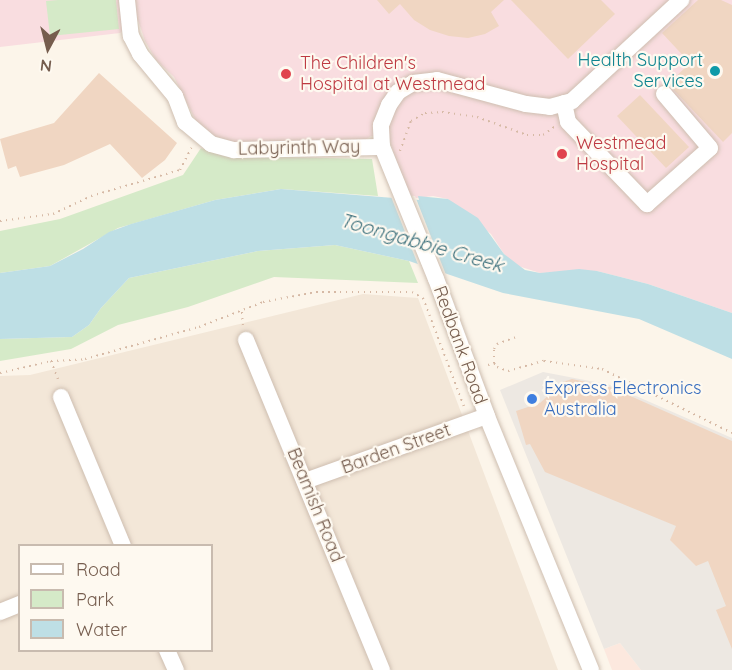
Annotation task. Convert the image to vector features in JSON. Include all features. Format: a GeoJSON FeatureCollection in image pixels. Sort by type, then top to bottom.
{"type":"FeatureCollection","features":[{"type":"Feature","properties":{"kind":"street","name":"Labyrinth Way"},"geometry":{"type":"LineString","coordinates":[[127,0],[131,36],[149,66],[175,96],[185,122],[211,144],[234,150],[389,150]]}},
{"type":"Feature","properties":{"kind":"street"},"geometry":{"type":"LineString","coordinates":[[664,94],[710,148],[647,204],[568,122],[564,103],[572,100],[681,0]]}},
{"type":"Feature","properties":{"kind":"street","name":"Redbank Road"},"geometry":{"type":"LineString","coordinates":[[564,103],[550,107],[526,104],[437,80],[413,83],[398,92],[389,105],[381,125],[400,191],[436,279],[487,416],[591,670]]}},
{"type":"Feature","properties":{"kind":"street","name":"Beamish Road"},"geometry":{"type":"LineString","coordinates":[[246,340],[382,670]]}},
{"type":"Feature","properties":{"kind":"street"},"geometry":{"type":"LineString","coordinates":[[61,397],[122,544]]}},
{"type":"Feature","properties":{"kind":"street","name":"Barden Street"},"geometry":{"type":"LineString","coordinates":[[305,481],[487,416]]}},
{"type":"Feature","properties":{"kind":"street"},"geometry":{"type":"LineString","coordinates":[[0,612],[18,605]]}},
{"type":"Feature","properties":{"kind":"street"},"geometry":{"type":"LineString","coordinates":[[167,652],[176,670]]}},
{"type":"Feature","properties":{"kind":"path"},"geometry":{"type":"LineString","coordinates":[[389,150],[411,121],[425,113],[442,112],[477,117],[528,135],[543,135],[558,124]]}},
{"type":"Feature","properties":{"kind":"path"},"geometry":{"type":"LineString","coordinates":[[0,221],[22,220],[54,214],[91,196],[180,170],[199,136]]}},
{"type":"Feature","properties":{"kind":"path"},"geometry":{"type":"LineString","coordinates":[[0,373],[51,361],[85,359],[134,346],[199,327],[274,300],[316,292],[412,292],[423,298],[466,411]]}},
{"type":"Feature","properties":{"kind":"path"},"geometry":{"type":"LineString","coordinates":[[516,337],[497,344],[494,350],[494,363],[497,368],[508,371],[544,361],[602,369],[732,433]]}},
{"type":"Feature","properties":{"kind":"path"},"geometry":{"type":"LineString","coordinates":[[51,361],[61,397]]}},
{"type":"Feature","properties":{"kind":"path"},"geometry":{"type":"LineString","coordinates":[[488,365],[494,363]]}},
{"type":"Feature","properties":{"kind":"shaded area"},"geometry":{"type":"Polygon","coordinates":[[[0,0],[732,0],[732,313],[648,284],[597,271],[540,273],[515,265],[504,254],[491,234],[448,199],[433,196],[409,199],[388,136],[371,136],[364,141],[238,143],[216,137],[198,125],[174,77],[156,60],[145,41],[138,20],[120,33],[0,47],[0,0]]]}},
{"type":"Feature","properties":{"kind":"shaded area"},"geometry":{"type":"Polygon","coordinates":[[[363,294],[418,298],[558,670],[0,670],[0,376],[30,375],[363,294]]]}},
{"type":"Feature","properties":{"kind":"shaded area"},"geometry":{"type":"Polygon","coordinates":[[[543,372],[611,385],[732,438],[732,670],[641,670],[620,643],[604,649],[500,390],[543,372]]]}},
{"type":"Feature","properties":{"kind":"shaded area"},"geometry":{"type":"Polygon","coordinates":[[[620,643],[641,670],[612,670],[604,649],[620,643]]]}},
{"type":"Feature","properties":{"kind":"green space"},"geometry":{"type":"Polygon","coordinates":[[[116,0],[119,29],[50,36],[46,1],[116,0]]]}},
{"type":"Feature","properties":{"kind":"green space"},"geometry":{"type":"Polygon","coordinates":[[[201,148],[224,156],[372,159],[378,196],[281,189],[215,200],[118,228],[50,266],[0,273],[0,231],[60,219],[183,175],[201,148]]]}},
{"type":"Feature","properties":{"kind":"green space"},"geometry":{"type":"Polygon","coordinates":[[[335,245],[409,261],[418,283],[274,277],[188,307],[118,325],[71,349],[0,361],[0,339],[72,337],[89,325],[101,308],[129,278],[258,251],[335,245]]]}},
{"type":"Feature","properties":{"kind":"water","name":"Toongabbie Creek"},"geometry":{"type":"Polygon","coordinates":[[[281,189],[419,200],[418,196],[448,199],[478,218],[504,254],[525,270],[540,273],[579,269],[597,271],[648,284],[732,313],[732,359],[639,319],[503,293],[409,261],[335,245],[258,251],[129,278],[101,308],[89,325],[72,337],[0,339],[0,273],[50,266],[109,232],[131,224],[215,200],[281,189]]]}},
{"type":"Feature","properties":{"kind":"pier"},"geometry":{"type":"Polygon","coordinates":[[[390,194],[415,196],[446,275],[419,267],[390,194]]]}},
{"type":"Feature","properties":{"kind":"building"},"geometry":{"type":"Polygon","coordinates":[[[377,0],[504,0],[491,12],[499,26],[485,34],[468,38],[449,36],[430,30],[414,20],[400,4],[389,14],[377,0]]]}},
{"type":"Feature","properties":{"kind":"building"},"geometry":{"type":"Polygon","coordinates":[[[511,0],[601,0],[615,14],[568,59],[511,0]]]}},
{"type":"Feature","properties":{"kind":"building","name":"Health Support Services"},"geometry":{"type":"Polygon","coordinates":[[[698,0],[721,0],[732,5],[732,133],[723,142],[668,84],[690,63],[662,33],[698,0]]]}},
{"type":"Feature","properties":{"kind":"building"},"geometry":{"type":"Polygon","coordinates":[[[99,73],[177,143],[165,160],[142,178],[110,144],[64,165],[20,177],[16,166],[8,169],[0,139],[54,123],[99,73]]]}},
{"type":"Feature","properties":{"kind":"building"},"geometry":{"type":"Polygon","coordinates":[[[640,95],[689,147],[666,168],[617,116],[640,95]]]}},
{"type":"Feature","properties":{"kind":"building"},"geometry":{"type":"Polygon","coordinates":[[[572,379],[610,387],[732,441],[732,649],[716,610],[726,606],[708,561],[696,566],[670,540],[676,526],[545,472],[530,444],[526,445],[516,411],[540,403],[563,382],[572,379]]]}},
{"type":"Feature","properties":{"kind":"place","name":"Health Support Services"},"geometry":{"type":"Point","coordinates":[715,71]}},
{"type":"Feature","properties":{"kind":"place","name":"The Children's Hospital at Westmead"},"geometry":{"type":"Point","coordinates":[286,74]}},
{"type":"Feature","properties":{"kind":"place","name":"Westmead Hospital"},"geometry":{"type":"Point","coordinates":[562,154]}},
{"type":"Feature","properties":{"kind":"place","name":"Express Electronics Australia"},"geometry":{"type":"Point","coordinates":[532,399]}}]}
